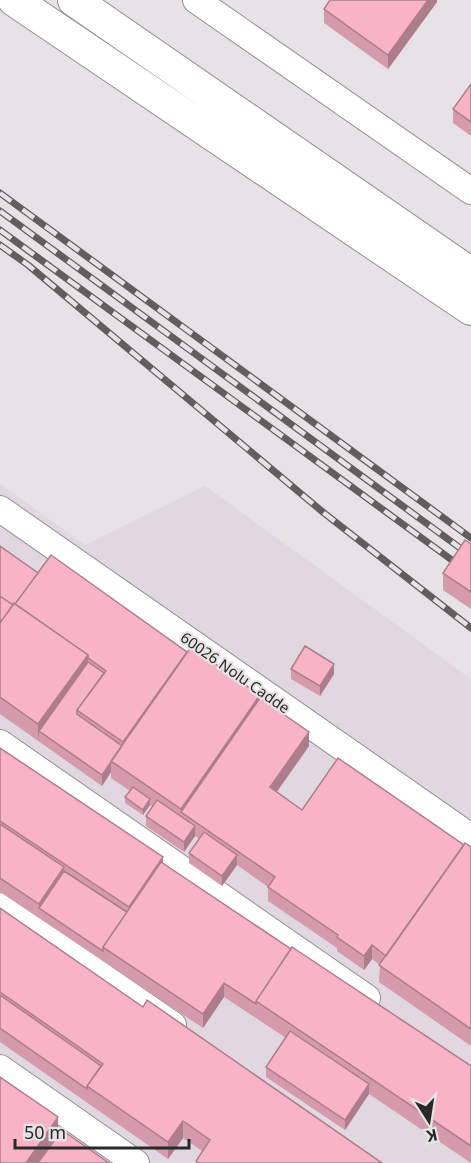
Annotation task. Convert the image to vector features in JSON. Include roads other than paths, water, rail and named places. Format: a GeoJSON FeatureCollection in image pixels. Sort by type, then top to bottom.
{"type":"FeatureCollection","features":[{"type":"Feature","properties":{"kind":"street"},"geometry":{"type":"LineString","coordinates":[[14,0],[471,309]]}},
{"type":"Feature","properties":{"kind":"street"},"geometry":{"type":"LineString","coordinates":[[74,0],[471,274]]}},
{"type":"Feature","properties":{"kind":"street"},"geometry":{"type":"LineString","coordinates":[[196,0],[471,191]]}},
{"type":"Feature","properties":{"kind":"street","name":"60026 Nolu Cadde"},"geometry":{"type":"LineString","coordinates":[[1,513],[471,837]]}},
{"type":"Feature","properties":{"kind":"street"},"geometry":{"type":"LineString","coordinates":[[0,743],[383,1008]]}},
{"type":"Feature","properties":{"kind":"street"},"geometry":{"type":"LineString","coordinates":[[0,906],[196,1041]]}},
{"type":"Feature","properties":{"kind":"street"},"geometry":{"type":"LineString","coordinates":[[0,1068],[136,1163]]}},
{"type":"Feature","properties":{"kind":"railway"},"geometry":{"type":"LineString","coordinates":[[0,193],[471,538]]}},
{"type":"Feature","properties":{"kind":"railway"},"geometry":{"type":"LineString","coordinates":[[0,211],[471,556]]}},
{"type":"Feature","properties":{"kind":"railway"},"geometry":{"type":"LineString","coordinates":[[0,230],[471,574]]}},
{"type":"Feature","properties":{"kind":"railway"},"geometry":{"type":"LineString","coordinates":[[0,245],[28,265],[324,513],[471,628]]}}]}
